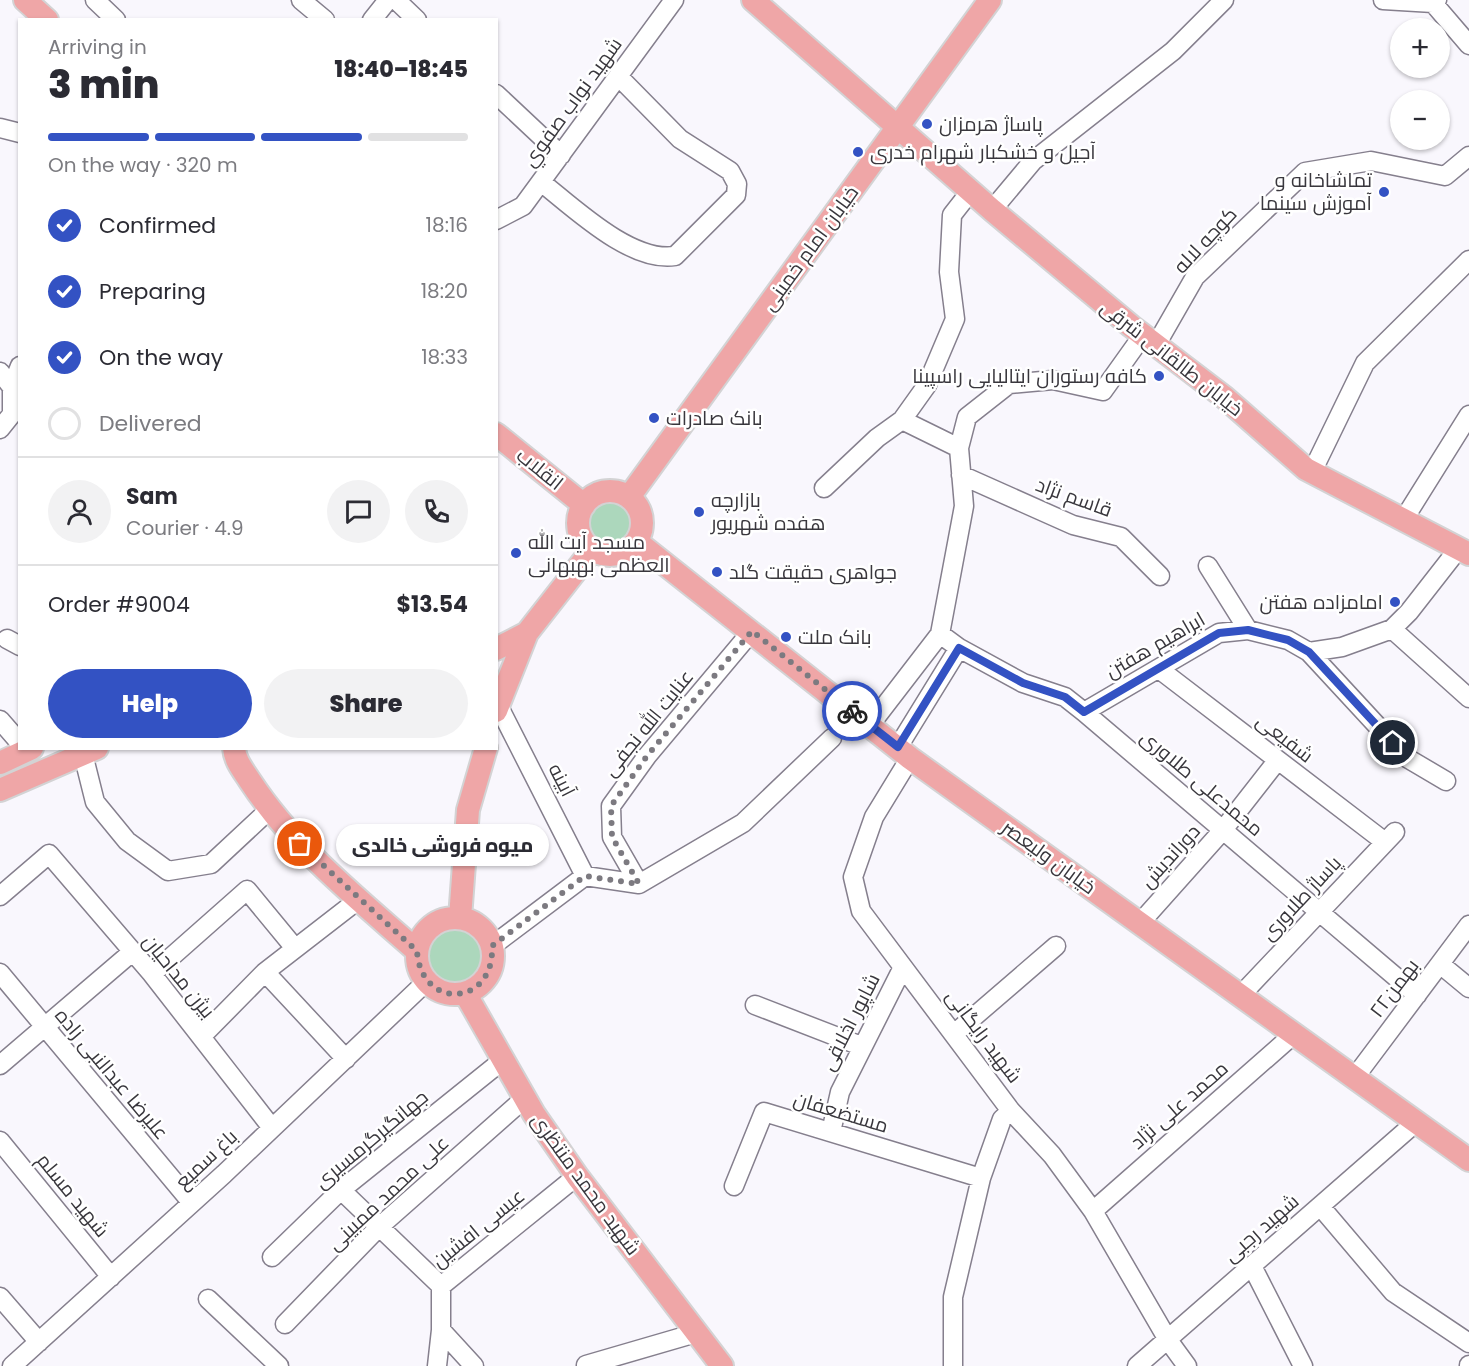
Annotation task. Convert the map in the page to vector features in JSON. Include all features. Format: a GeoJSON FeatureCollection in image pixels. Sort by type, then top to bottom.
{"type":"FeatureCollection","features":[{"type":"Feature","properties":{"kind":"main road"},"geometry":{"type":"LineString","coordinates":[[25,0],[45,18]]}},
{"type":"Feature","properties":{"kind":"main road","name":"خیابان طالقانی شرقی"},"geometry":{"type":"LineString","coordinates":[[753,0],[970,192],[1149,340],[1224,397],[1312,472],[1464,551]]}},
{"type":"Feature","properties":{"kind":"main road","name":"خیابان امام خمینی"},"geometry":{"type":"LineString","coordinates":[[629,497],[990,0]]}},
{"type":"Feature","properties":{"kind":"main road","name":"انقلاب"},"geometry":{"type":"LineString","coordinates":[[498,436],[584,505]]}},
{"type":"Feature","properties":{"kind":"main road"},"geometry":{"type":"LineString","coordinates":[[604,492],[617,492],[629,497],[638,506],[642,518],[642,530],[637,542],[628,550],[616,555],[603,555],[592,550],[583,541],[578,529],[578,517],[584,505],[593,496],[604,492]]}},
{"type":"Feature","properties":{"kind":"main road","name":"خیابان ولیعصر"},"geometry":{"type":"LineString","coordinates":[[637,542],[904,752],[1469,1161]]}},
{"type":"Feature","properties":{"kind":"main road"},"geometry":{"type":"LineString","coordinates":[[498,703],[526,633],[592,550]]}},
{"type":"Feature","properties":{"kind":"main road"},"geometry":{"type":"LineString","coordinates":[[498,648],[526,633]]}},
{"type":"Feature","properties":{"kind":"main road"},"geometry":{"type":"LineString","coordinates":[[0,763],[23,750]]}},
{"type":"Feature","properties":{"kind":"main road"},"geometry":{"type":"LineString","coordinates":[[460,918],[468,810],[485,750]]}},
{"type":"Feature","properties":{"kind":"main road"},"geometry":{"type":"LineString","coordinates":[[0,790],[90,751]]}},
{"type":"Feature","properties":{"kind":"main road"},"geometry":{"type":"LineString","coordinates":[[231,751],[270,809],[310,855],[417,951]]}},
{"type":"Feature","properties":{"kind":"main road"},"geometry":{"type":"LineString","coordinates":[[385,923],[407,922],[429,916],[447,906],[462,892]]}},
{"type":"Feature","properties":{"kind":"main road"},"geometry":{"type":"LineString","coordinates":[[460,918],[474,922],[486,932],[492,946],[493,961],[488,975],[478,986],[465,993],[450,994],[436,989],[427,981],[418,966],[417,951],[422,936],[431,925],[445,919],[460,918]]}},
{"type":"Feature","properties":{"kind":"main road","name":"شهید محمد منتظری"},"geometry":{"type":"LineString","coordinates":[[465,993],[525,1098],[577,1176],[696,1333],[716,1363]]}},
{"type":"Feature","properties":{"kind":"street"},"geometry":{"type":"LineString","coordinates":[[95,0],[114,18]]}},
{"type":"Feature","properties":{"kind":"street"},"geometry":{"type":"LineString","coordinates":[[301,0],[323,18]]}},
{"type":"Feature","properties":{"kind":"street"},"geometry":{"type":"LineString","coordinates":[[374,18],[387,0]]}},
{"type":"Feature","properties":{"kind":"street"},"geometry":{"type":"LineString","coordinates":[[396,0],[415,18]]}},
{"type":"Feature","properties":{"kind":"street","name":"شهید نواب صفوي"},"geometry":{"type":"LineString","coordinates":[[498,219],[523,206],[674,0]]}},
{"type":"Feature","properties":{"kind":"street"},"geometry":{"type":"LineString","coordinates":[[992,210],[1033,161],[1173,51],[1224,0]]}},
{"type":"Feature","properties":{"kind":"street"},"geometry":{"type":"LineString","coordinates":[[1383,0],[1435,1],[1469,45]]}},
{"type":"Feature","properties":{"kind":"street"},"geometry":{"type":"LineString","coordinates":[[541,182],[588,219],[628,246],[661,258],[675,256],[736,195],[737,184],[730,171],[680,139],[619,77]]}},
{"type":"Feature","properties":{"kind":"street"},"geometry":{"type":"LineString","coordinates":[[498,96],[561,155]]}},
{"type":"Feature","properties":{"kind":"street"},"geometry":{"type":"LineString","coordinates":[[0,128],[18,132]]}},
{"type":"Feature","properties":{"kind":"street","name":"کوچه لاله"},"geometry":{"type":"LineString","coordinates":[[1149,340],[1196,277],[1305,172],[1371,162],[1445,176],[1469,156]]}},
{"type":"Feature","properties":{"kind":"street"},"geometry":{"type":"LineString","coordinates":[[824,488],[860,453],[902,420],[927,385],[955,319],[950,272],[952,215],[970,192]]}},
{"type":"Feature","properties":{"kind":"street"},"geometry":{"type":"LineString","coordinates":[[1312,472],[1365,363],[1469,260]]}},
{"type":"Feature","properties":{"kind":"street"},"geometry":{"type":"LineString","coordinates":[[870,725],[940,634],[964,506],[959,448],[966,417],[1009,384],[1053,380],[1103,392],[1149,340]]}},
{"type":"Feature","properties":{"kind":"street"},"geometry":{"type":"LineString","coordinates":[[0,429],[12,414],[11,385],[18,370]]}},
{"type":"Feature","properties":{"kind":"street"},"geometry":{"type":"LineString","coordinates":[[1404,519],[1469,415]]}},
{"type":"Feature","properties":{"kind":"street"},"geometry":{"type":"LineString","coordinates":[[902,420],[959,448]]}},
{"type":"Feature","properties":{"kind":"street","name":"قاسم نژاد"},"geometry":{"type":"LineString","coordinates":[[961,475],[1073,525],[1121,537],[1160,576]]}},
{"type":"Feature","properties":{"kind":"street"},"geometry":{"type":"LineString","coordinates":[[1309,652],[1342,647],[1392,629],[1464,551]]}},
{"type":"Feature","properties":{"kind":"street"},"geometry":{"type":"LineString","coordinates":[[1208,566],[1248,630]]}},
{"type":"Feature","properties":{"kind":"street"},"geometry":{"type":"LineString","coordinates":[[1392,629],[1469,698]]}},
{"type":"Feature","properties":{"kind":"street","name":"ابراهیم هفتن"},"geometry":{"type":"LineString","coordinates":[[1084,712],[1219,633],[1248,630],[1288,640],[1309,652]]}},
{"type":"Feature","properties":{"kind":"street","name":"عنایت الله نجفی"},"geometry":{"type":"LineString","coordinates":[[639,884],[612,837],[611,806],[647,756],[752,631]]}},
{"type":"Feature","properties":{"kind":"street","name":"محمدعلی طلاوری"},"geometry":{"type":"LineString","coordinates":[[940,634],[959,648],[1023,683],[1065,697],[1417,995]]}},
{"type":"Feature","properties":{"kind":"street","name":"شهید رایگانی"},"geometry":{"type":"LineString","coordinates":[[953,1366],[953,1297],[981,1178],[1002,1119],[1011,1111],[861,911],[853,877],[874,817],[922,709],[959,648]]}},
{"type":"Feature","properties":{"kind":"street"},"geometry":{"type":"LineString","coordinates":[[1309,652],[1407,758],[1446,780]]}},
{"type":"Feature","properties":{"kind":"street","name":"شفیعی"},"geometry":{"type":"LineString","coordinates":[[1159,669],[1277,761],[1390,837]]}},
{"type":"Feature","properties":{"kind":"street"},"geometry":{"type":"LineString","coordinates":[[895,693],[922,709]]}},
{"type":"Feature","properties":{"kind":"street","name":"آبینه"},"geometry":{"type":"LineString","coordinates":[[498,708],[585,876]]}},
{"type":"Feature","properties":{"kind":"street"},"geometry":{"type":"LineString","coordinates":[[0,720],[18,739]]}},
{"type":"Feature","properties":{"kind":"street"},"geometry":{"type":"LineString","coordinates":[[492,946],[585,876],[639,884],[743,823],[832,738]]}},
{"type":"Feature","properties":{"kind":"street"},"geometry":{"type":"LineString","coordinates":[[90,751],[94,802],[127,841],[168,871],[211,864],[270,809]]}},
{"type":"Feature","properties":{"kind":"street","name":"دوراندیش"},"geometry":{"type":"LineString","coordinates":[[1140,923],[1223,830],[1277,761]]}},
{"type":"Feature","properties":{"kind":"street","name":"پاساژ طلاوری"},"geometry":{"type":"LineString","coordinates":[[1241,995],[1390,837]]}},
{"type":"Feature","properties":{"kind":"street","name":"بیژن مداحیان"},"geometry":{"type":"LineString","coordinates":[[0,896],[49,854],[131,953],[152,974],[272,1128]]}},
{"type":"Feature","properties":{"kind":"street"},"geometry":{"type":"LineString","coordinates":[[152,974],[247,890],[294,947]]}},
{"type":"Feature","properties":{"kind":"street"},"geometry":{"type":"LineString","coordinates":[[201,1037],[265,972],[294,947],[358,900]]}},
{"type":"Feature","properties":{"kind":"street","name":"۲۲بهمن"},"geometry":{"type":"LineString","coordinates":[[1355,1077],[1469,926]]}},
{"type":"Feature","properties":{"kind":"street"},"geometry":{"type":"LineString","coordinates":[[954,1034],[1056,946]]}},
{"type":"Feature","properties":{"kind":"street"},"geometry":{"type":"LineString","coordinates":[[0,1065],[131,953]]}},
{"type":"Feature","properties":{"kind":"street"},"geometry":{"type":"LineString","coordinates":[[1440,964],[1469,988]]}},
{"type":"Feature","properties":{"kind":"street","name":"شاپور اخلاقی"},"geometry":{"type":"LineString","coordinates":[[831,1132],[840,1092],[861,1046],[903,967]]}},
{"type":"Feature","properties":{"kind":"street"},"geometry":{"type":"LineString","coordinates":[[265,972],[346,1059]]}},
{"type":"Feature","properties":{"kind":"street","name":"علیرضا عبدالنبی زاده"},"geometry":{"type":"LineString","coordinates":[[0,973],[192,1203]]}},
{"type":"Feature","properties":{"kind":"street","name":"باغ سمیع"},"geometry":{"type":"LineString","coordinates":[[16,1365],[39,1341],[192,1203],[427,981]]}},
{"type":"Feature","properties":{"kind":"street"},"geometry":{"type":"LineString","coordinates":[[755,1005],[861,1046]]}},
{"type":"Feature","properties":{"kind":"street","name":"محمد علی نژاد"},"geometry":{"type":"LineString","coordinates":[[1093,1211],[1294,1034]]}},
{"type":"Feature","properties":{"kind":"street","name":"جهانگیرگرمسیری"},"geometry":{"type":"LineString","coordinates":[[272,1257],[341,1190],[503,1060]]}},
{"type":"Feature","properties":{"kind":"street","name":"علی محمد ممبینی"},"geometry":{"type":"LineString","coordinates":[[285,1324],[379,1227],[525,1098]]}},
{"type":"Feature","properties":{"kind":"street"},"geometry":{"type":"LineString","coordinates":[[1011,1111],[1052,1155],[1093,1211],[1181,1363]]}},
{"type":"Feature","properties":{"kind":"street","name":"مستضعفان"},"geometry":{"type":"LineString","coordinates":[[734,1186],[764,1112],[981,1178]]}},
{"type":"Feature","properties":{"kind":"street","name":"شهید رجبی"},"geometry":{"type":"LineString","coordinates":[[1137,1366],[1415,1123]]}},
{"type":"Feature","properties":{"kind":"street","name":"شهید مسلم"},"geometry":{"type":"LineString","coordinates":[[0,1141],[111,1277]]}},
{"type":"Feature","properties":{"kind":"street","name":"عیسی افشین"},"geometry":{"type":"LineString","coordinates":[[436,1366],[441,1330],[441,1286],[577,1176]]}},
{"type":"Feature","properties":{"kind":"street"},"geometry":{"type":"LineString","coordinates":[[341,1190],[441,1286]]}},
{"type":"Feature","properties":{"kind":"street"},"geometry":{"type":"LineString","coordinates":[[1320,1206],[1393,1292],[1469,1343]]}},
{"type":"Feature","properties":{"kind":"street"},"geometry":{"type":"LineString","coordinates":[[1252,1266],[1304,1366]]}},
{"type":"Feature","properties":{"kind":"street"},"geometry":{"type":"LineString","coordinates":[[0,1298],[39,1341]]}},
{"type":"Feature","properties":{"kind":"street"},"geometry":{"type":"LineString","coordinates":[[208,1299],[279,1366]]}},
{"type":"Feature","properties":{"kind":"street"},"geometry":{"type":"LineString","coordinates":[[441,1330],[474,1366]]}},
{"type":"Feature","properties":{"kind":"street"},"geometry":{"type":"LineString","coordinates":[[586,1365],[696,1333]]}},
{"type":"Feature","properties":{"kind":"green space"},"geometry":{"type":"Polygon","coordinates":[[[606,497],[616,497],[626,501],[634,509],[638,524],[634,539],[626,547],[616,551],[606,551],[596,547],[588,539],[584,529],[584,519],[588,509],[596,501],[606,497]]]}},
{"type":"Feature","properties":{"kind":"green space"},"geometry":{"type":"Polygon","coordinates":[[[454,926],[470,931],[478,939],[483,955],[478,971],[470,979],[454,984],[438,979],[430,971],[425,955],[430,939],[438,931],[454,926]]]}},
{"type":"Feature","properties":{"kind":"way so far"},"geometry":{"type":"LineString","coordinates":[[300,844],[417,951],[418,966],[424,979],[436,989],[450,994],[465,993],[478,986],[488,975],[493,961],[492,946],[585,876],[639,884],[612,837],[611,806],[647,756],[752,631],[852,711]]}},
{"type":"Feature","properties":{"kind":"place","name":"پاساژ هرمزان"},"geometry":{"type":"Point","coordinates":[927,124]}},
{"type":"Feature","properties":{"kind":"place","name":"آجیل و خشکبار شهرام خدری"},"geometry":{"type":"Point","coordinates":[858,152]}},
{"type":"Feature","properties":{"kind":"place","name":"تماشاخانه و آموزش سینما"},"geometry":{"type":"Point","coordinates":[1384,192]}},
{"type":"Feature","properties":{"kind":"place","name":"کافه رستوران ایتالیایی راسپینا"},"geometry":{"type":"Point","coordinates":[1159,376]}},
{"type":"Feature","properties":{"kind":"place","name":"بانک صادرات"},"geometry":{"type":"Point","coordinates":[654,418]}},
{"type":"Feature","properties":{"kind":"place","name":"بازارچه هفده شهریور"},"geometry":{"type":"Point","coordinates":[699,512]}},
{"type":"Feature","properties":{"kind":"place","name":"مسجد آیت الله العظمی بهبهانی"},"geometry":{"type":"Point","coordinates":[516,553]}},
{"type":"Feature","properties":{"kind":"place","name":"جواهری حقیقت گلد"},"geometry":{"type":"Point","coordinates":[717,572]}},
{"type":"Feature","properties":{"kind":"place","name":"امامزاده هفتن"},"geometry":{"type":"Point","coordinates":[1395,602]}},
{"type":"Feature","properties":{"kind":"place","name":"بانک ملت"},"geometry":{"type":"Point","coordinates":[786,637]}},
{"type":"Feature","properties":{"kind":"place","name":"میوه فروشی خالدی"},"geometry":{"type":"Point","coordinates":[300,844]}},
{"type":"Feature","properties":{"kind":"route"},"geometry":{"type":"LineString","coordinates":[[852,711],[898,747],[959,648],[1023,683],[1065,697],[1084,712],[1219,633],[1248,630],[1288,640],[1309,652],[1393,743]]}}]}
